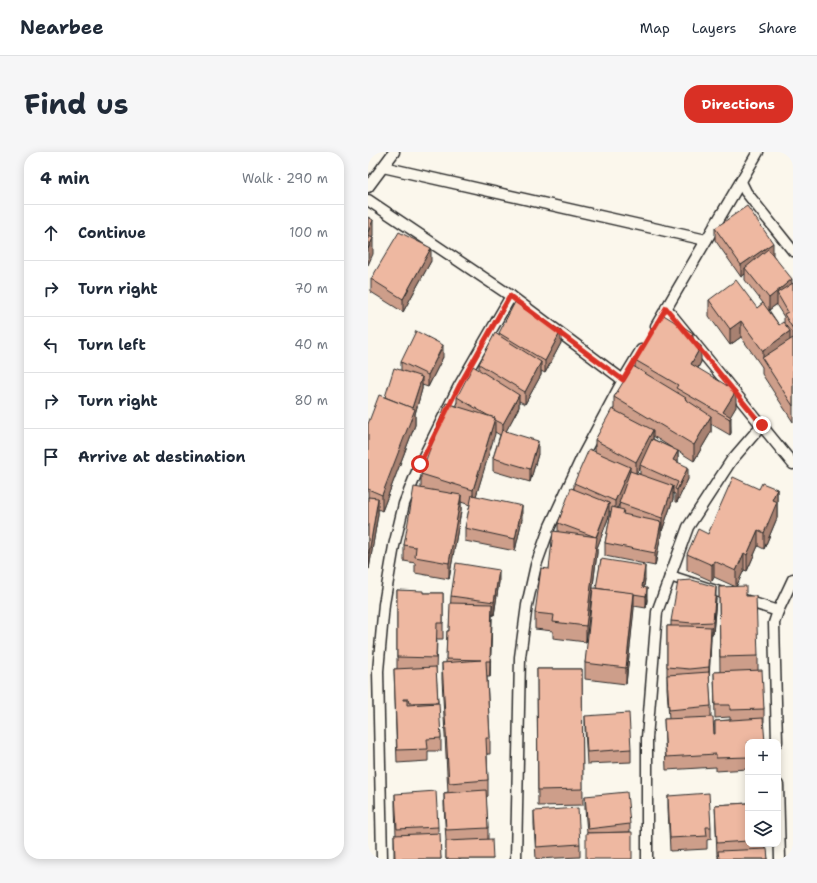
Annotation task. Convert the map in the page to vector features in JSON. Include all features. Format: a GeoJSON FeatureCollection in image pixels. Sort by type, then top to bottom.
{"type":"FeatureCollection","features":[{"type":"Feature","properties":{"kind":"street"},"geometry":{"type":"LineString","coordinates":[[368,187],[394,152]]}},
{"type":"Feature","properties":{"kind":"street"},"geometry":{"type":"LineString","coordinates":[[516,859],[520,657],[527,605],[536,564],[550,526],[582,457],[623,380],[758,152]]}},
{"type":"Feature","properties":{"kind":"street"},"geometry":{"type":"LineString","coordinates":[[383,167],[706,240]]}},
{"type":"Feature","properties":{"kind":"street"},"geometry":{"type":"LineString","coordinates":[[741,182],[746,192],[793,251]]}},
{"type":"Feature","properties":{"kind":"street"},"geometry":{"type":"LineString","coordinates":[[368,200],[510,296],[623,380]]}},
{"type":"Feature","properties":{"kind":"street"},"geometry":{"type":"LineString","coordinates":[[382,859],[378,671],[384,604],[394,546],[404,504],[420,464],[459,386],[510,296]]}},
{"type":"Feature","properties":{"kind":"street"},"geometry":{"type":"LineString","coordinates":[[666,308],[793,464]]}},
{"type":"Feature","properties":{"kind":"street"},"geometry":{"type":"LineString","coordinates":[[647,859],[647,738],[657,612],[688,527],[730,461],[762,425]]}},
{"type":"Feature","properties":{"kind":"street"},"geometry":{"type":"LineString","coordinates":[[670,576],[778,611]]}},
{"type":"Feature","properties":{"kind":"street"},"geometry":{"type":"LineString","coordinates":[[777,739],[774,623],[793,579]]}},
{"type":"Feature","properties":{"kind":"street"},"geometry":{"type":"LineString","coordinates":[[779,811],[780,859]]}},
{"type":"Feature","properties":{"kind":"building"},"geometry":{"type":"Polygon","coordinates":[[[747,206],[773,243],[741,265],[715,228],[747,206]]]}},
{"type":"Feature","properties":{"kind":"building"},"geometry":{"type":"Polygon","coordinates":[[[368,217],[373,220],[368,232],[368,217]]]}},
{"type":"Feature","properties":{"kind":"building"},"geometry":{"type":"Polygon","coordinates":[[[399,232],[431,248],[403,299],[371,279],[399,232]]]}},
{"type":"Feature","properties":{"kind":"building"},"geometry":{"type":"Polygon","coordinates":[[[368,236],[373,238],[368,249],[368,236]]]}},
{"type":"Feature","properties":{"kind":"building"},"geometry":{"type":"Polygon","coordinates":[[[768,249],[792,279],[769,298],[745,268],[768,249]]]}},
{"type":"Feature","properties":{"kind":"building"},"geometry":{"type":"Polygon","coordinates":[[[736,280],[757,308],[763,303],[779,325],[783,322],[790,331],[763,351],[741,321],[730,329],[709,300],[736,280]]]}},
{"type":"Feature","properties":{"kind":"building"},"geometry":{"type":"Polygon","coordinates":[[[793,283],[793,329],[784,314],[788,312],[777,293],[793,283]]]}},
{"type":"Feature","properties":{"kind":"building"},"geometry":{"type":"Polygon","coordinates":[[[515,302],[561,331],[545,361],[499,333],[515,302]]]}},
{"type":"Feature","properties":{"kind":"building"},"geometry":{"type":"Polygon","coordinates":[[[662,314],[693,333],[690,339],[701,346],[691,364],[736,391],[723,412],[731,417],[730,419],[676,388],[678,385],[635,360],[662,314]]]}},
{"type":"Feature","properties":{"kind":"building"},"geometry":{"type":"Polygon","coordinates":[[[416,331],[443,345],[428,375],[401,362],[416,331]]]}},
{"type":"Feature","properties":{"kind":"building"},"geometry":{"type":"Polygon","coordinates":[[[495,333],[541,362],[525,392],[479,364],[495,333]]]}},
{"type":"Feature","properties":{"kind":"building"},"geometry":{"type":"Polygon","coordinates":[[[793,338],[793,406],[762,358],[793,338]]]}},
{"type":"Feature","properties":{"kind":"building"},"geometry":{"type":"Polygon","coordinates":[[[473,366],[519,395],[503,424],[457,397],[473,366]]]}},
{"type":"Feature","properties":{"kind":"building"},"geometry":{"type":"Polygon","coordinates":[[[633,366],[686,398],[685,399],[711,416],[694,445],[614,397],[633,366]]]}},
{"type":"Feature","properties":{"kind":"building"},"geometry":{"type":"Polygon","coordinates":[[[394,368],[422,377],[412,408],[385,397],[394,368]]]}},
{"type":"Feature","properties":{"kind":"building"},"geometry":{"type":"Polygon","coordinates":[[[379,395],[415,409],[382,495],[368,489],[368,424],[379,395]]]}},
{"type":"Feature","properties":{"kind":"building"},"geometry":{"type":"Polygon","coordinates":[[[446,403],[495,418],[473,490],[421,474],[446,403]]]}},
{"type":"Feature","properties":{"kind":"building"},"geometry":{"type":"Polygon","coordinates":[[[612,409],[653,430],[636,462],[595,440],[612,409]]]}},
{"type":"Feature","properties":{"kind":"building"},"geometry":{"type":"Polygon","coordinates":[[[502,430],[538,441],[530,469],[493,458],[502,430]]]}},
{"type":"Feature","properties":{"kind":"building"},"geometry":{"type":"Polygon","coordinates":[[[652,439],[678,451],[673,460],[688,467],[677,490],[675,489],[678,482],[640,465],[652,439]]]}},
{"type":"Feature","properties":{"kind":"building"},"geometry":{"type":"Polygon","coordinates":[[[589,449],[630,467],[615,501],[574,483],[589,449]]]}},
{"type":"Feature","properties":{"kind":"building"},"geometry":{"type":"Polygon","coordinates":[[[630,471],[673,486],[662,518],[619,503],[630,471]]]}},
{"type":"Feature","properties":{"kind":"building"},"geometry":{"type":"Polygon","coordinates":[[[733,477],[759,489],[762,483],[777,489],[772,500],[777,502],[764,533],[758,530],[747,555],[744,553],[736,571],[714,561],[712,565],[687,554],[698,529],[708,534],[733,477]]]}},
{"type":"Feature","properties":{"kind":"building"},"geometry":{"type":"Polygon","coordinates":[[[414,487],[461,495],[449,563],[415,557],[416,547],[404,545],[414,487]]]}},
{"type":"Feature","properties":{"kind":"building"},"geometry":{"type":"Polygon","coordinates":[[[571,488],[609,503],[596,537],[558,523],[571,488]]]}},
{"type":"Feature","properties":{"kind":"building"},"geometry":{"type":"Polygon","coordinates":[[[472,495],[522,506],[515,539],[465,528],[472,495]]]}},
{"type":"Feature","properties":{"kind":"building"},"geometry":{"type":"Polygon","coordinates":[[[368,497],[378,498],[369,553],[368,553],[368,497]]]}},
{"type":"Feature","properties":{"kind":"building"},"geometry":{"type":"Polygon","coordinates":[[[612,507],[624,510],[623,514],[661,522],[655,553],[605,543],[612,507]]]}},
{"type":"Feature","properties":{"kind":"building"},"geometry":{"type":"Polygon","coordinates":[[[553,531],[597,537],[586,626],[553,622],[554,615],[535,613],[541,568],[549,569],[553,531]]]}},
{"type":"Feature","properties":{"kind":"building"},"geometry":{"type":"Polygon","coordinates":[[[601,559],[645,566],[642,587],[647,588],[646,596],[596,588],[601,559]]]}},
{"type":"Feature","properties":{"kind":"building"},"geometry":{"type":"Polygon","coordinates":[[[456,563],[499,570],[494,602],[451,596],[456,563]]]}},
{"type":"Feature","properties":{"kind":"building"},"geometry":{"type":"Polygon","coordinates":[[[692,580],[716,587],[713,622],[692,623],[671,621],[678,581],[692,580]]]}},
{"type":"Feature","properties":{"kind":"building"},"geometry":{"type":"Polygon","coordinates":[[[746,586],[746,596],[756,596],[758,656],[720,657],[719,587],[746,586]]]}},
{"type":"Feature","properties":{"kind":"building"},"geometry":{"type":"Polygon","coordinates":[[[593,588],[634,593],[626,668],[585,663],[593,588]]]}},
{"type":"Feature","properties":{"kind":"building"},"geometry":{"type":"Polygon","coordinates":[[[397,590],[423,591],[423,593],[443,593],[443,623],[437,623],[436,658],[397,657],[397,590]]]}},
{"type":"Feature","properties":{"kind":"building"},"geometry":{"type":"Polygon","coordinates":[[[450,603],[492,604],[490,661],[486,661],[490,738],[486,738],[488,780],[449,783],[442,663],[481,660],[446,659],[450,603]]]}},
{"type":"Feature","properties":{"kind":"building"},"geometry":{"type":"Polygon","coordinates":[[[667,626],[711,627],[709,667],[689,669],[667,667],[667,626]]]}},
{"type":"Feature","properties":{"kind":"building"},"geometry":{"type":"Polygon","coordinates":[[[436,667],[438,702],[409,703],[408,699],[403,700],[407,700],[407,705],[439,703],[441,738],[427,739],[428,749],[397,750],[394,669],[436,667]]]}},
{"type":"Feature","properties":{"kind":"building"},"geometry":{"type":"Polygon","coordinates":[[[537,669],[582,669],[583,789],[538,790],[537,669]]]}},
{"type":"Feature","properties":{"kind":"building"},"geometry":{"type":"Polygon","coordinates":[[[762,670],[764,709],[730,710],[730,705],[715,705],[714,672],[762,670]]]}},
{"type":"Feature","properties":{"kind":"building"},"geometry":{"type":"Polygon","coordinates":[[[709,672],[711,706],[669,710],[667,675],[709,672]]]}},
{"type":"Feature","properties":{"kind":"building"},"geometry":{"type":"Polygon","coordinates":[[[629,713],[631,749],[587,752],[585,716],[629,713]]]}},
{"type":"Feature","properties":{"kind":"building"},"geometry":{"type":"Polygon","coordinates":[[[713,717],[715,734],[715,721],[763,718],[765,739],[745,739],[745,757],[716,758],[716,754],[666,757],[664,719],[713,717]]]}},
{"type":"Feature","properties":{"kind":"building"},"geometry":{"type":"Polygon","coordinates":[[[486,790],[488,828],[446,830],[444,793],[486,790]]]}},
{"type":"Feature","properties":{"kind":"building"},"geometry":{"type":"Polygon","coordinates":[[[436,791],[438,827],[397,829],[395,794],[436,791]]]}},
{"type":"Feature","properties":{"kind":"building"},"geometry":{"type":"Polygon","coordinates":[[[627,792],[630,824],[588,829],[585,796],[627,792]]]}},
{"type":"Feature","properties":{"kind":"building"},"geometry":{"type":"Polygon","coordinates":[[[709,793],[711,827],[706,827],[707,836],[670,838],[668,796],[709,793]]]}},
{"type":"Feature","properties":{"kind":"building"},"geometry":{"type":"Polygon","coordinates":[[[745,803],[745,841],[717,843],[715,805],[745,803]]]}},
{"type":"Feature","properties":{"kind":"building"},"geometry":{"type":"Polygon","coordinates":[[[578,808],[580,844],[536,847],[534,811],[578,808]]]}},
{"type":"Feature","properties":{"kind":"building"},"geometry":{"type":"Polygon","coordinates":[[[632,832],[632,859],[586,859],[586,833],[632,832]]]}},
{"type":"Feature","properties":{"kind":"building"},"geometry":{"type":"Polygon","coordinates":[[[440,833],[441,859],[395,859],[394,835],[440,833]]]}},
{"type":"Feature","properties":{"kind":"building"},"geometry":{"type":"Polygon","coordinates":[[[492,839],[493,859],[446,859],[446,841],[492,839]]]}},
{"type":"Feature","properties":{"kind":"building"},"geometry":{"type":"Polygon","coordinates":[[[767,849],[768,859],[719,859],[718,851],[767,849]]]}},
{"type":"Feature","properties":{"kind":"route"},"geometry":{"type":"LineString","coordinates":[[420,464],[459,386],[510,296],[623,380],[666,308],[762,425]]}}]}
